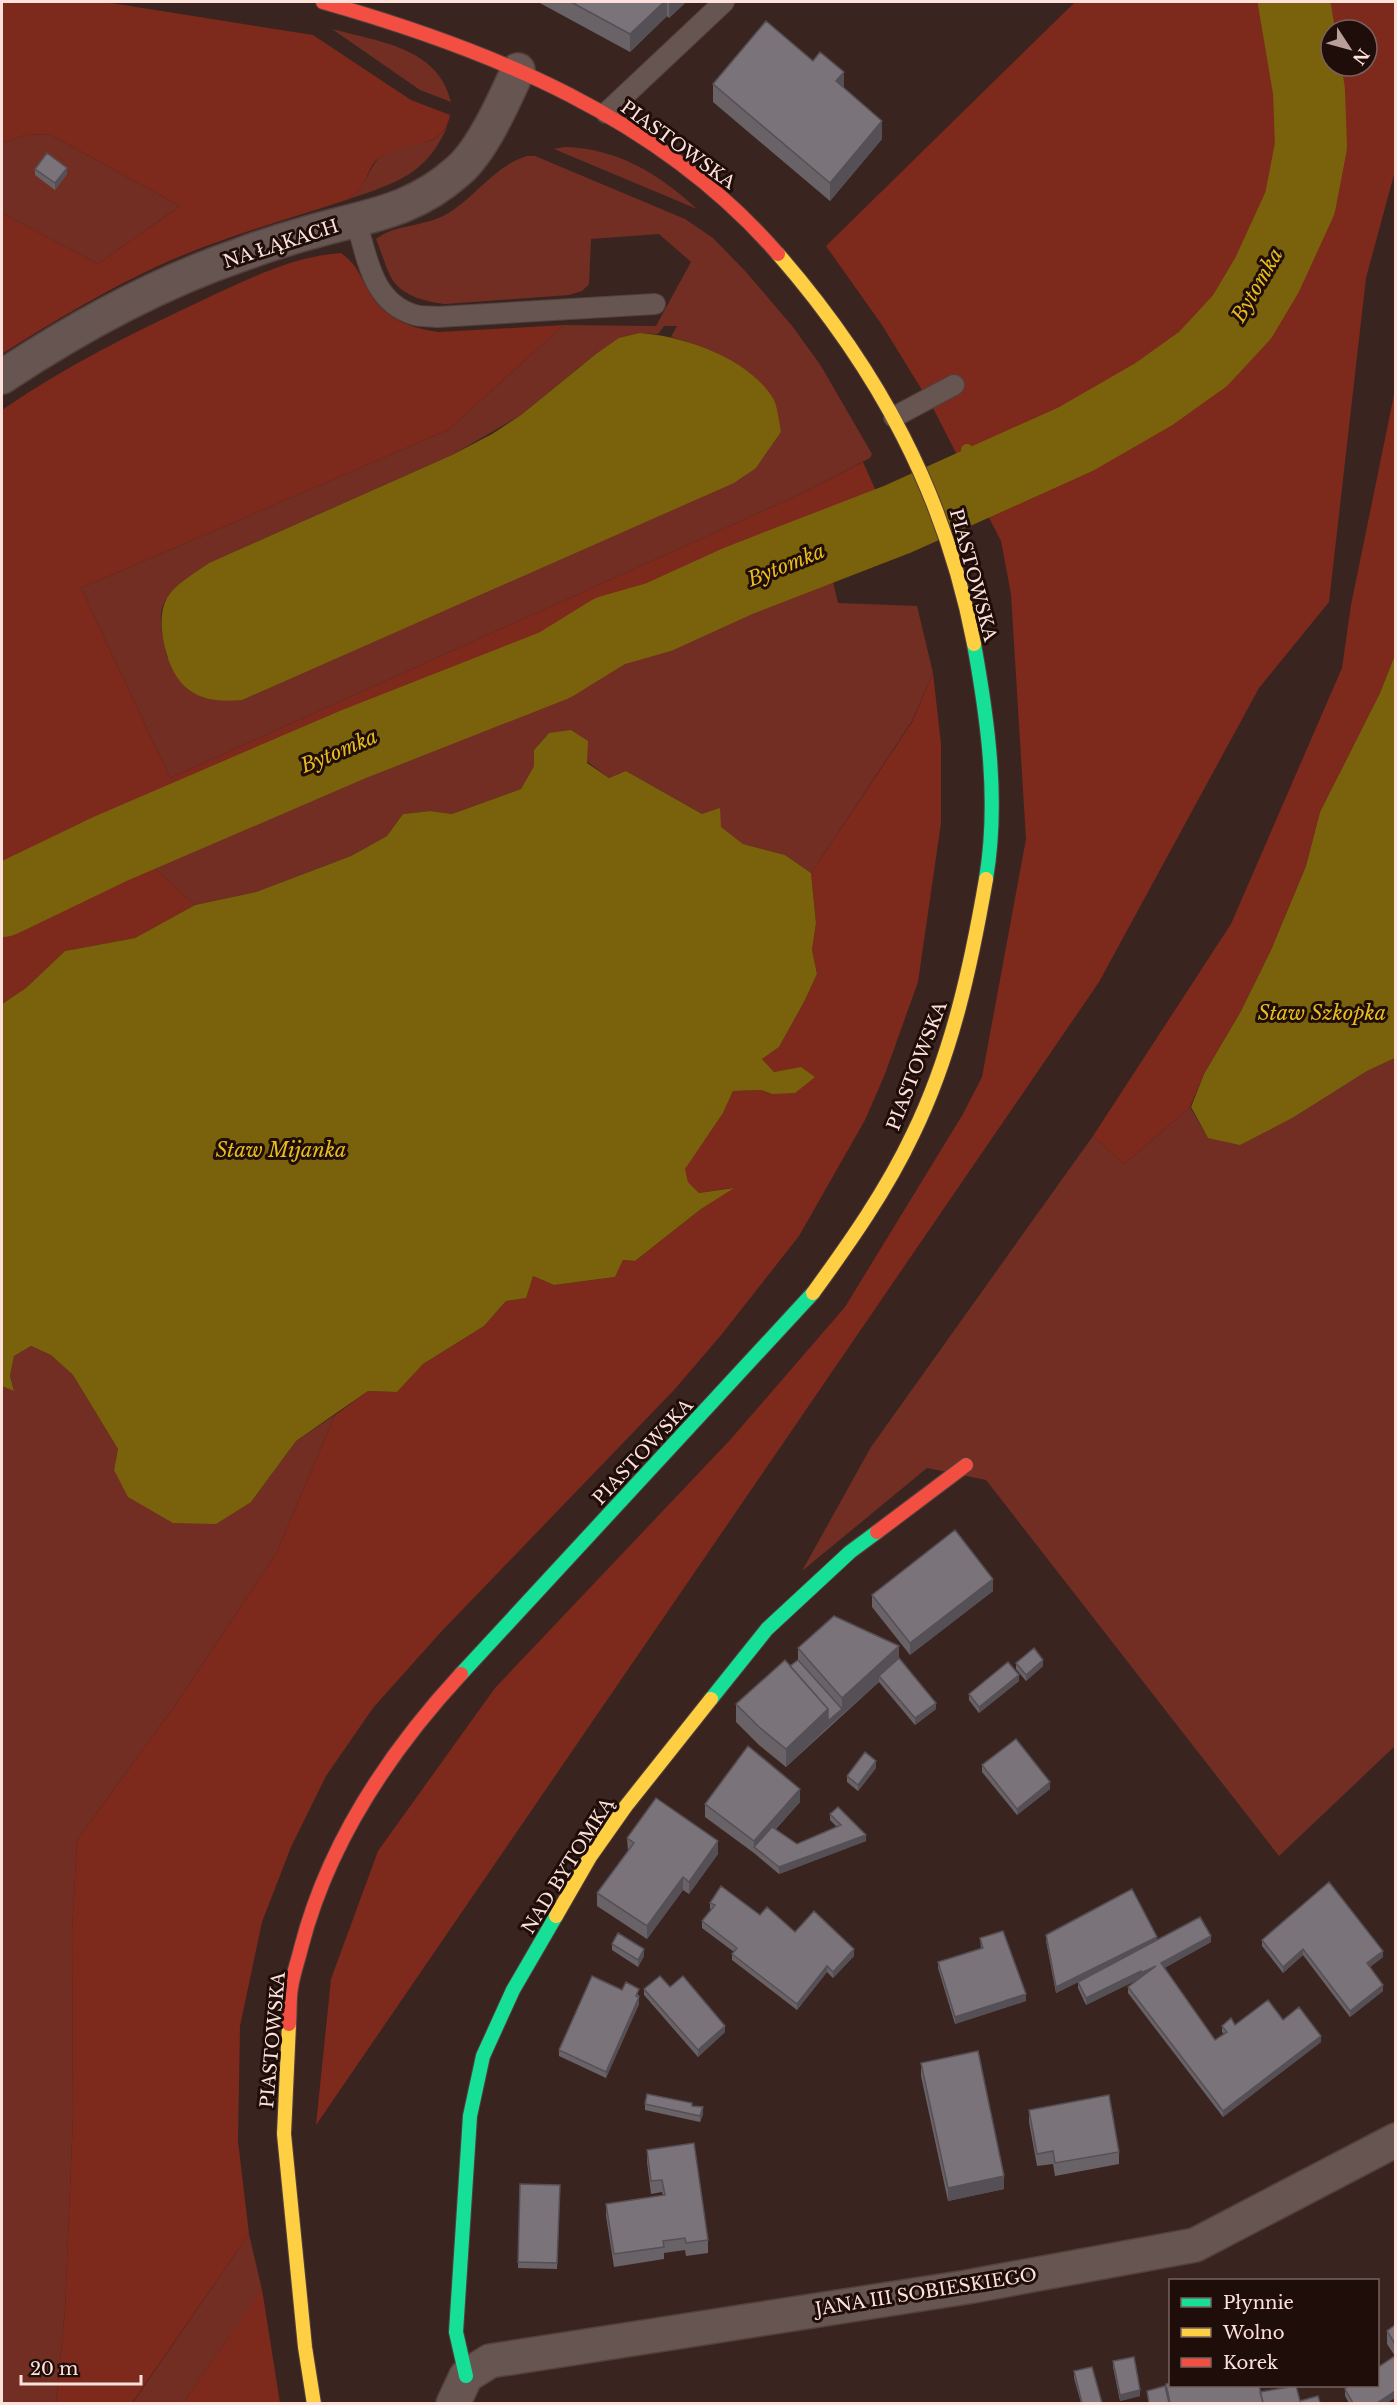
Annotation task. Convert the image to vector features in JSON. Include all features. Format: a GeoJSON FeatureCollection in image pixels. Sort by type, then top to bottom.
{"type":"FeatureCollection","features":[{"type":"Feature","properties":{"kind":"street","name":"PIASTOWSKA"},"geometry":{"type":"LineString","coordinates":[[314,2403],[305,2347],[284,2134],[291,1987],[309,1917],[341,1840],[382,1771],[435,1702],[807,1301],[888,1183],[924,1109],[957,1017],[976,934],[993,826],[989,743],[977,660],[963,598],[940,517],[894,417],[850,342],[789,266],[761,235],[697,177],[606,113],[518,70],[394,21],[323,2]]}},
{"type":"Feature","properties":{"kind":"street","name":"NA ŁĄKACH"},"geometry":{"type":"LineString","coordinates":[[2,377],[37,354],[136,298],[237,256],[304,234],[405,206],[432,192],[461,170],[490,127],[518,70]]}},
{"type":"Feature","properties":{"kind":"street","name":"NAD BYTOMKĄ"},"geometry":{"type":"LineString","coordinates":[[460,2390],[456,2332],[470,2116],[483,2056],[513,1990],[590,1857],[626,1806],[767,1629],[850,1552],[966,1466]]}},
{"type":"Feature","properties":{"kind":"street","name":"JANA III SOBIESKIEGO"},"geometry":{"type":"LineString","coordinates":[[460,2390],[490,2361],[967,2287],[1195,2245],[1395,2140]]}},
{"type":"Feature","properties":{"kind":"lane"},"geometry":{"type":"LineString","coordinates":[[606,113],[724,2]]}},
{"type":"Feature","properties":{"kind":"lane"},"geometry":{"type":"LineString","coordinates":[[356,220],[375,284],[384,298],[415,315],[438,317],[655,304]]}},
{"type":"Feature","properties":{"kind":"lane"},"geometry":{"type":"LineString","coordinates":[[894,417],[954,386]]}},
{"type":"Feature","properties":{"kind":"shaded area"},"geometry":{"type":"Polygon","coordinates":[[[2,2],[105,2],[313,35],[411,100],[450,115],[446,127],[431,140],[400,148],[379,158],[371,167],[361,188],[349,199],[229,238],[158,266],[78,307],[2,354],[2,213],[98,264],[180,206],[49,134],[25,135],[2,143],[2,2]]]}},
{"type":"Feature","properties":{"kind":"shaded area"},"geometry":{"type":"Polygon","coordinates":[[[1075,2],[1395,2],[1395,171],[1366,278],[1329,602],[1259,688],[1099,982],[316,2125],[331,1979],[378,1851],[495,1688],[730,1440],[845,1307],[963,1114],[982,1077],[1026,839],[1011,594],[1001,541],[933,408],[882,325],[826,246],[1075,2]]]}},
{"type":"Feature","properties":{"kind":"shaded area"},"geometry":{"type":"Polygon","coordinates":[[[332,29],[387,43],[420,58],[434,69],[444,84],[451,102],[420,90],[332,29]]]}},
{"type":"Feature","properties":{"kind":"shaded area"},"geometry":{"type":"Polygon","coordinates":[[[448,125],[440,142],[420,166],[382,188],[349,199],[361,188],[376,161],[385,153],[399,147],[436,138],[448,125]]]}},
{"type":"Feature","properties":{"kind":"shaded area"},"geometry":{"type":"Polygon","coordinates":[[[49,134],[180,206],[98,264],[2,213],[2,143],[25,135],[49,134]]]}},
{"type":"Feature","properties":{"kind":"shaded area"},"geometry":{"type":"Polygon","coordinates":[[[564,147],[602,152],[636,165],[668,185],[697,209],[554,149],[564,147]]]}},
{"type":"Feature","properties":{"kind":"shaded area"},"geometry":{"type":"Polygon","coordinates":[[[535,156],[685,219],[713,238],[746,272],[793,327],[821,366],[872,454],[870,458],[805,492],[170,778],[81,588],[448,430],[564,325],[656,326],[691,262],[659,234],[591,239],[589,284],[582,291],[569,295],[445,304],[417,298],[394,282],[376,239],[400,228],[428,222],[445,215],[515,160],[535,156]],[[664,326],[658,334],[640,333],[596,354],[521,415],[452,455],[209,563],[173,590],[163,605],[161,625],[167,657],[756,468],[781,432],[767,392],[760,382],[738,365],[724,357],[671,337],[677,326],[664,326]]]}},
{"type":"Feature","properties":{"kind":"shaded area"},"geometry":{"type":"Polygon","coordinates":[[[341,253],[356,267],[371,295],[384,310],[400,321],[419,328],[439,332],[564,325],[448,430],[81,588],[170,778],[805,492],[863,462],[875,489],[876,501],[861,515],[655,608],[606,621],[547,658],[118,834],[2,892],[2,410],[50,379],[100,351],[236,285],[288,264],[341,253]]]}},
{"type":"Feature","properties":{"kind":"shaded area"},"geometry":{"type":"Polygon","coordinates":[[[1395,390],[1395,655],[1380,693],[1320,812],[1306,866],[1271,950],[1241,1011],[1204,1074],[1190,1107],[1124,1164],[1093,1136],[1231,924],[1342,668],[1351,605],[1395,390]]]}},
{"type":"Feature","properties":{"kind":"shaded area"},"geometry":{"type":"Polygon","coordinates":[[[828,561],[838,603],[917,606],[933,673],[912,721],[811,873],[785,855],[743,844],[702,814],[626,771],[609,778],[549,733],[534,750],[534,766],[521,789],[452,814],[430,811],[403,814],[387,836],[351,856],[256,892],[195,905],[128,844],[560,674],[828,561]]]}},
{"type":"Feature","properties":{"kind":"shaded area"},"geometry":{"type":"Polygon","coordinates":[[[933,673],[941,744],[941,823],[918,982],[885,1074],[865,1120],[799,1236],[722,1334],[674,1390],[440,1633],[373,1708],[326,1776],[291,1847],[262,1922],[240,2026],[238,2141],[249,2234],[132,2403],[56,2404],[65,2310],[73,2118],[72,1932],[77,1840],[174,1707],[277,1552],[335,1415],[368,1391],[397,1392],[423,1364],[484,1326],[506,1301],[525,1298],[533,1276],[554,1285],[615,1277],[623,1260],[635,1261],[701,1209],[732,1188],[699,1193],[688,1182],[684,1169],[723,1113],[733,1091],[761,1090],[772,1094],[815,1077],[801,1068],[774,1072],[762,1059],[779,1047],[817,974],[812,950],[816,923],[811,873],[912,722],[933,673]]]}},
{"type":"Feature","properties":{"kind":"shaded area"},"geometry":{"type":"Polygon","coordinates":[[[128,844],[195,905],[135,938],[65,951],[26,988],[2,1004],[2,912],[128,844]]]}},
{"type":"Feature","properties":{"kind":"shaded area"},"geometry":{"type":"Polygon","coordinates":[[[1395,1058],[1395,1746],[1279,1856],[986,1480],[927,1468],[802,1571],[871,1447],[1093,1136],[1124,1164],[1190,1107],[1208,1138],[1294,1117],[1367,1071],[1395,1058]]]}},
{"type":"Feature","properties":{"kind":"shaded area"},"geometry":{"type":"Polygon","coordinates":[[[31,1346],[51,1355],[73,1375],[118,1449],[114,1470],[251,1502],[296,1441],[335,1415],[277,1552],[174,1707],[77,1840],[72,1932],[73,2118],[65,2310],[56,2403],[2,2403],[2,1386],[14,1390],[10,1376],[14,1356],[31,1346]]]}},
{"type":"Feature","properties":{"kind":"shaded area"},"geometry":{"type":"Polygon","coordinates":[[[249,2234],[262,2290],[183,2403],[132,2404],[249,2234]]]}},
{"type":"Feature","properties":{"kind":"shaded area"},"geometry":{"type":"Polygon","coordinates":[[[262,2289],[280,2403],[183,2403],[262,2289]]]}},
{"type":"Feature","properties":{"kind":"water"},"geometry":{"type":"Polygon","coordinates":[[[640,333],[676,339],[715,352],[750,373],[763,385],[774,400],[781,432],[756,468],[734,483],[242,700],[225,701],[198,695],[179,680],[167,655],[163,639],[162,618],[167,598],[186,579],[209,563],[452,455],[492,434],[521,415],[619,338],[640,333]]]}},
{"type":"Feature","properties":{"kind":"water","name":"Staw Szkopka"},"geometry":{"type":"Polygon","coordinates":[[[1395,655],[1395,1058],[1367,1071],[1294,1117],[1240,1145],[1208,1138],[1191,1107],[1204,1074],[1241,1011],[1271,950],[1306,866],[1320,812],[1380,693],[1395,655]]]}},
{"type":"Feature","properties":{"kind":"water","name":"Staw Mijanka"},"geometry":{"type":"Polygon","coordinates":[[[571,730],[588,741],[587,763],[609,778],[626,771],[702,814],[720,808],[721,827],[743,844],[785,855],[811,873],[816,923],[812,950],[817,974],[779,1047],[762,1059],[774,1072],[801,1067],[815,1077],[795,1093],[772,1094],[761,1090],[733,1091],[723,1113],[685,1169],[688,1182],[699,1193],[734,1188],[701,1209],[635,1261],[623,1260],[615,1277],[554,1285],[533,1276],[526,1298],[506,1301],[484,1326],[423,1364],[397,1392],[368,1391],[296,1441],[251,1502],[216,1524],[173,1523],[128,1497],[114,1470],[118,1449],[73,1375],[51,1355],[31,1346],[14,1356],[10,1376],[14,1391],[2,1386],[2,1004],[26,988],[65,951],[135,938],[195,905],[256,892],[351,856],[387,836],[403,814],[430,811],[452,814],[521,789],[534,766],[534,750],[549,733],[571,730]]]}},
{"type":"Feature","properties":{"kind":"building"},"geometry":{"type":"Polygon","coordinates":[[[571,2],[664,2],[630,34],[571,2]]]}},
{"type":"Feature","properties":{"kind":"building"},"geometry":{"type":"Polygon","coordinates":[[[766,21],[813,61],[820,52],[844,72],[836,81],[882,121],[830,183],[713,84],[766,21]]]}},
{"type":"Feature","properties":{"kind":"building"},"geometry":{"type":"Polygon","coordinates":[[[47,153],[67,168],[55,183],[35,169],[47,153]]]}},
{"type":"Feature","properties":{"kind":"building"},"geometry":{"type":"Polygon","coordinates":[[[955,1530],[993,1579],[910,1643],[872,1595],[955,1530]]]}},
{"type":"Feature","properties":{"kind":"building"},"geometry":{"type":"Polygon","coordinates":[[[834,1616],[899,1646],[842,1698],[798,1648],[834,1616]]]}},
{"type":"Feature","properties":{"kind":"building"},"geometry":{"type":"Polygon","coordinates":[[[1034,1648],[1043,1660],[1026,1675],[1016,1663],[1034,1648]]]}},
{"type":"Feature","properties":{"kind":"building"},"geometry":{"type":"Polygon","coordinates":[[[899,1658],[936,1703],[915,1718],[879,1676],[899,1658]]]}},
{"type":"Feature","properties":{"kind":"building"},"geometry":{"type":"Polygon","coordinates":[[[785,1660],[828,1709],[786,1749],[736,1704],[785,1660]]]}},
{"type":"Feature","properties":{"kind":"building"},"geometry":{"type":"Polygon","coordinates":[[[798,1660],[842,1709],[828,1721],[828,1709],[790,1666],[798,1660]]]}},
{"type":"Feature","properties":{"kind":"building"},"geometry":{"type":"Polygon","coordinates":[[[1008,1662],[1019,1675],[979,1707],[969,1694],[1008,1662]]]}},
{"type":"Feature","properties":{"kind":"building"},"geometry":{"type":"Polygon","coordinates":[[[1016,1739],[1050,1782],[1017,1809],[982,1765],[1016,1739]]]}},
{"type":"Feature","properties":{"kind":"building"},"geometry":{"type":"Polygon","coordinates":[[[748,1746],[800,1789],[754,1841],[705,1804],[748,1746]]]}},
{"type":"Feature","properties":{"kind":"building"},"geometry":{"type":"Polygon","coordinates":[[[865,1752],[876,1761],[858,1785],[847,1776],[865,1752]]]}},
{"type":"Feature","properties":{"kind":"building"},"geometry":{"type":"Polygon","coordinates":[[[656,1798],[718,1841],[689,1882],[683,1877],[647,1926],[597,1893],[634,1843],[627,1838],[656,1798]]]}},
{"type":"Feature","properties":{"kind":"building"},"geometry":{"type":"Polygon","coordinates":[[[838,1807],[866,1835],[779,1867],[754,1847],[772,1827],[797,1844],[841,1825],[830,1814],[838,1807]]]}},
{"type":"Feature","properties":{"kind":"building"},"geometry":{"type":"Polygon","coordinates":[[[1329,1882],[1383,1951],[1367,1963],[1383,1985],[1350,2011],[1303,1949],[1283,1967],[1262,1940],[1329,1882]]]}},
{"type":"Feature","properties":{"kind":"building"},"geometry":{"type":"Polygon","coordinates":[[[721,1886],[760,1915],[767,1907],[795,1932],[814,1911],[854,1949],[833,1972],[827,1966],[797,2004],[732,1954],[737,1948],[702,1921],[715,1905],[710,1903],[721,1886]]]}},
{"type":"Feature","properties":{"kind":"building"},"geometry":{"type":"Polygon","coordinates":[[[1132,1889],[1157,1937],[1056,1987],[1046,1935],[1132,1889]]]}},
{"type":"Feature","properties":{"kind":"building"},"geometry":{"type":"Polygon","coordinates":[[[1200,1917],[1211,1936],[1161,1963],[1215,2040],[1227,2032],[1222,2026],[1231,2018],[1235,2025],[1268,2000],[1283,2020],[1299,2007],[1321,2036],[1223,2111],[1128,1987],[1156,1966],[1086,1998],[1078,1982],[1200,1917]]]}},
{"type":"Feature","properties":{"kind":"building"},"geometry":{"type":"Polygon","coordinates":[[[1003,1931],[1026,1994],[955,2017],[938,1962],[983,1948],[980,1938],[1003,1931]]]}},
{"type":"Feature","properties":{"kind":"building"},"geometry":{"type":"Polygon","coordinates":[[[618,1933],[644,1949],[638,1960],[612,1944],[618,1933]]]}},
{"type":"Feature","properties":{"kind":"building"},"geometry":{"type":"Polygon","coordinates":[[[592,1976],[622,1990],[626,1982],[639,1989],[636,1996],[639,1997],[606,2072],[559,2050],[592,1976]]]}},
{"type":"Feature","properties":{"kind":"building"},"geometry":{"type":"Polygon","coordinates":[[[660,1976],[670,1987],[683,1976],[725,2026],[698,2050],[644,1989],[660,1976]]]}},
{"type":"Feature","properties":{"kind":"building"},"geometry":{"type":"Polygon","coordinates":[[[978,2051],[1004,2176],[948,2188],[921,2063],[978,2051]]]}},
{"type":"Feature","properties":{"kind":"building"},"geometry":{"type":"Polygon","coordinates":[[[647,2094],[703,2107],[700,2116],[645,2104],[647,2094]]]}},
{"type":"Feature","properties":{"kind":"building"},"geometry":{"type":"Polygon","coordinates":[[[1109,2095],[1119,2152],[1055,2163],[1053,2151],[1037,2154],[1029,2110],[1109,2095]]]}},
{"type":"Feature","properties":{"kind":"building"},"geometry":{"type":"Polygon","coordinates":[[[694,2143],[708,2240],[686,2243],[685,2238],[663,2241],[664,2247],[614,2254],[606,2204],[665,2195],[662,2180],[651,2181],[647,2150],[694,2143]]]}},
{"type":"Feature","properties":{"kind":"building"},"geometry":{"type":"Polygon","coordinates":[[[520,2184],[560,2185],[557,2263],[518,2262],[520,2184]]]}},
{"type":"Feature","properties":{"kind":"building"},"geometry":{"type":"Polygon","coordinates":[[[1395,2325],[1395,2344],[1387,2331],[1395,2325]]]}},
{"type":"Feature","properties":{"kind":"building"},"geometry":{"type":"Polygon","coordinates":[[[1395,2356],[1395,2391],[1377,2403],[1353,2403],[1345,2389],[1348,2387],[1379,2387],[1379,2367],[1395,2356]]]}},
{"type":"Feature","properties":{"kind":"building"},"geometry":{"type":"Polygon","coordinates":[[[1134,2357],[1140,2390],[1120,2395],[1113,2361],[1134,2357]]]}},
{"type":"Feature","properties":{"kind":"building"},"geometry":{"type":"Polygon","coordinates":[[[1092,2367],[1102,2403],[1082,2403],[1074,2371],[1092,2367]]]}},
{"type":"Feature","properties":{"kind":"building"},"geometry":{"type":"Polygon","coordinates":[[[1169,2383],[1169,2387],[1259,2387],[1263,2403],[1170,2403],[1166,2384],[1169,2383]]]}},
{"type":"Feature","properties":{"kind":"building"},"geometry":{"type":"Polygon","coordinates":[[[1165,2386],[1169,2403],[1149,2403],[1147,2391],[1165,2386]]]}},
{"type":"Feature","properties":{"kind":"building"},"geometry":{"type":"Polygon","coordinates":[[[1296,2387],[1300,2401],[1318,2396],[1320,2403],[1263,2403],[1260,2392],[1296,2387]]]}},
{"type":"Feature","properties":{"kind":"waterway","name":"Bytomka"},"geometry":{"type":"LineString","coordinates":[[2,901],[110,849],[354,744],[555,665],[610,631],[659,617],[738,581],[898,519],[1076,439],[1154,394],[1203,359],[1242,317],[1267,275],[1300,203],[1311,146],[1309,91],[1294,2]]}},
{"type":"Feature","properties":{"kind":"waterway"},"geometry":{"type":"LineString","coordinates":[[967,450],[982,481]]}},
{"type":"Feature","properties":{"kind":"traffic: fast"},"geometry":{"type":"LineString","coordinates":[[974,644],[984,702],[992,791],[990,850],[986,879]]}},
{"type":"Feature","properties":{"kind":"traffic: fast"},"geometry":{"type":"LineString","coordinates":[[461,1674],[813,1293]]}},
{"type":"Feature","properties":{"kind":"traffic: fast"},"geometry":{"type":"LineString","coordinates":[[711,1699],[767,1629],[850,1552],[877,1532]]}},
{"type":"Feature","properties":{"kind":"traffic: fast"},"geometry":{"type":"LineString","coordinates":[[466,2376],[456,2332],[470,2116],[483,2056],[513,1990],[556,1916]]}},
{"type":"Feature","properties":{"kind":"traffic: slow"},"geometry":{"type":"LineString","coordinates":[[778,254],[847,342],[903,436],[926,485],[945,536],[974,644]]}},
{"type":"Feature","properties":{"kind":"traffic: slow"},"geometry":{"type":"LineString","coordinates":[[813,1293],[879,1196],[927,1104],[939,1073],[967,977],[986,879]]}},
{"type":"Feature","properties":{"kind":"traffic: slow"},"geometry":{"type":"LineString","coordinates":[[556,1916],[590,1857],[626,1806],[711,1699]]}},
{"type":"Feature","properties":{"kind":"traffic: slow"},"geometry":{"type":"LineString","coordinates":[[289,2024],[284,2134],[305,2347],[314,2404]]}},
{"type":"Feature","properties":{"kind":"traffic: jam"},"geometry":{"type":"LineString","coordinates":[[323,2],[449,42],[570,95],[627,127],[681,164],[732,206],[778,254]]}},
{"type":"Feature","properties":{"kind":"traffic: jam"},"geometry":{"type":"LineString","coordinates":[[877,1532],[966,1465]]}},
{"type":"Feature","properties":{"kind":"traffic: jam"},"geometry":{"type":"LineString","coordinates":[[289,2024],[293,1978],[313,1909],[327,1872],[364,1801],[386,1767],[409,1735],[461,1674]]}}]}
